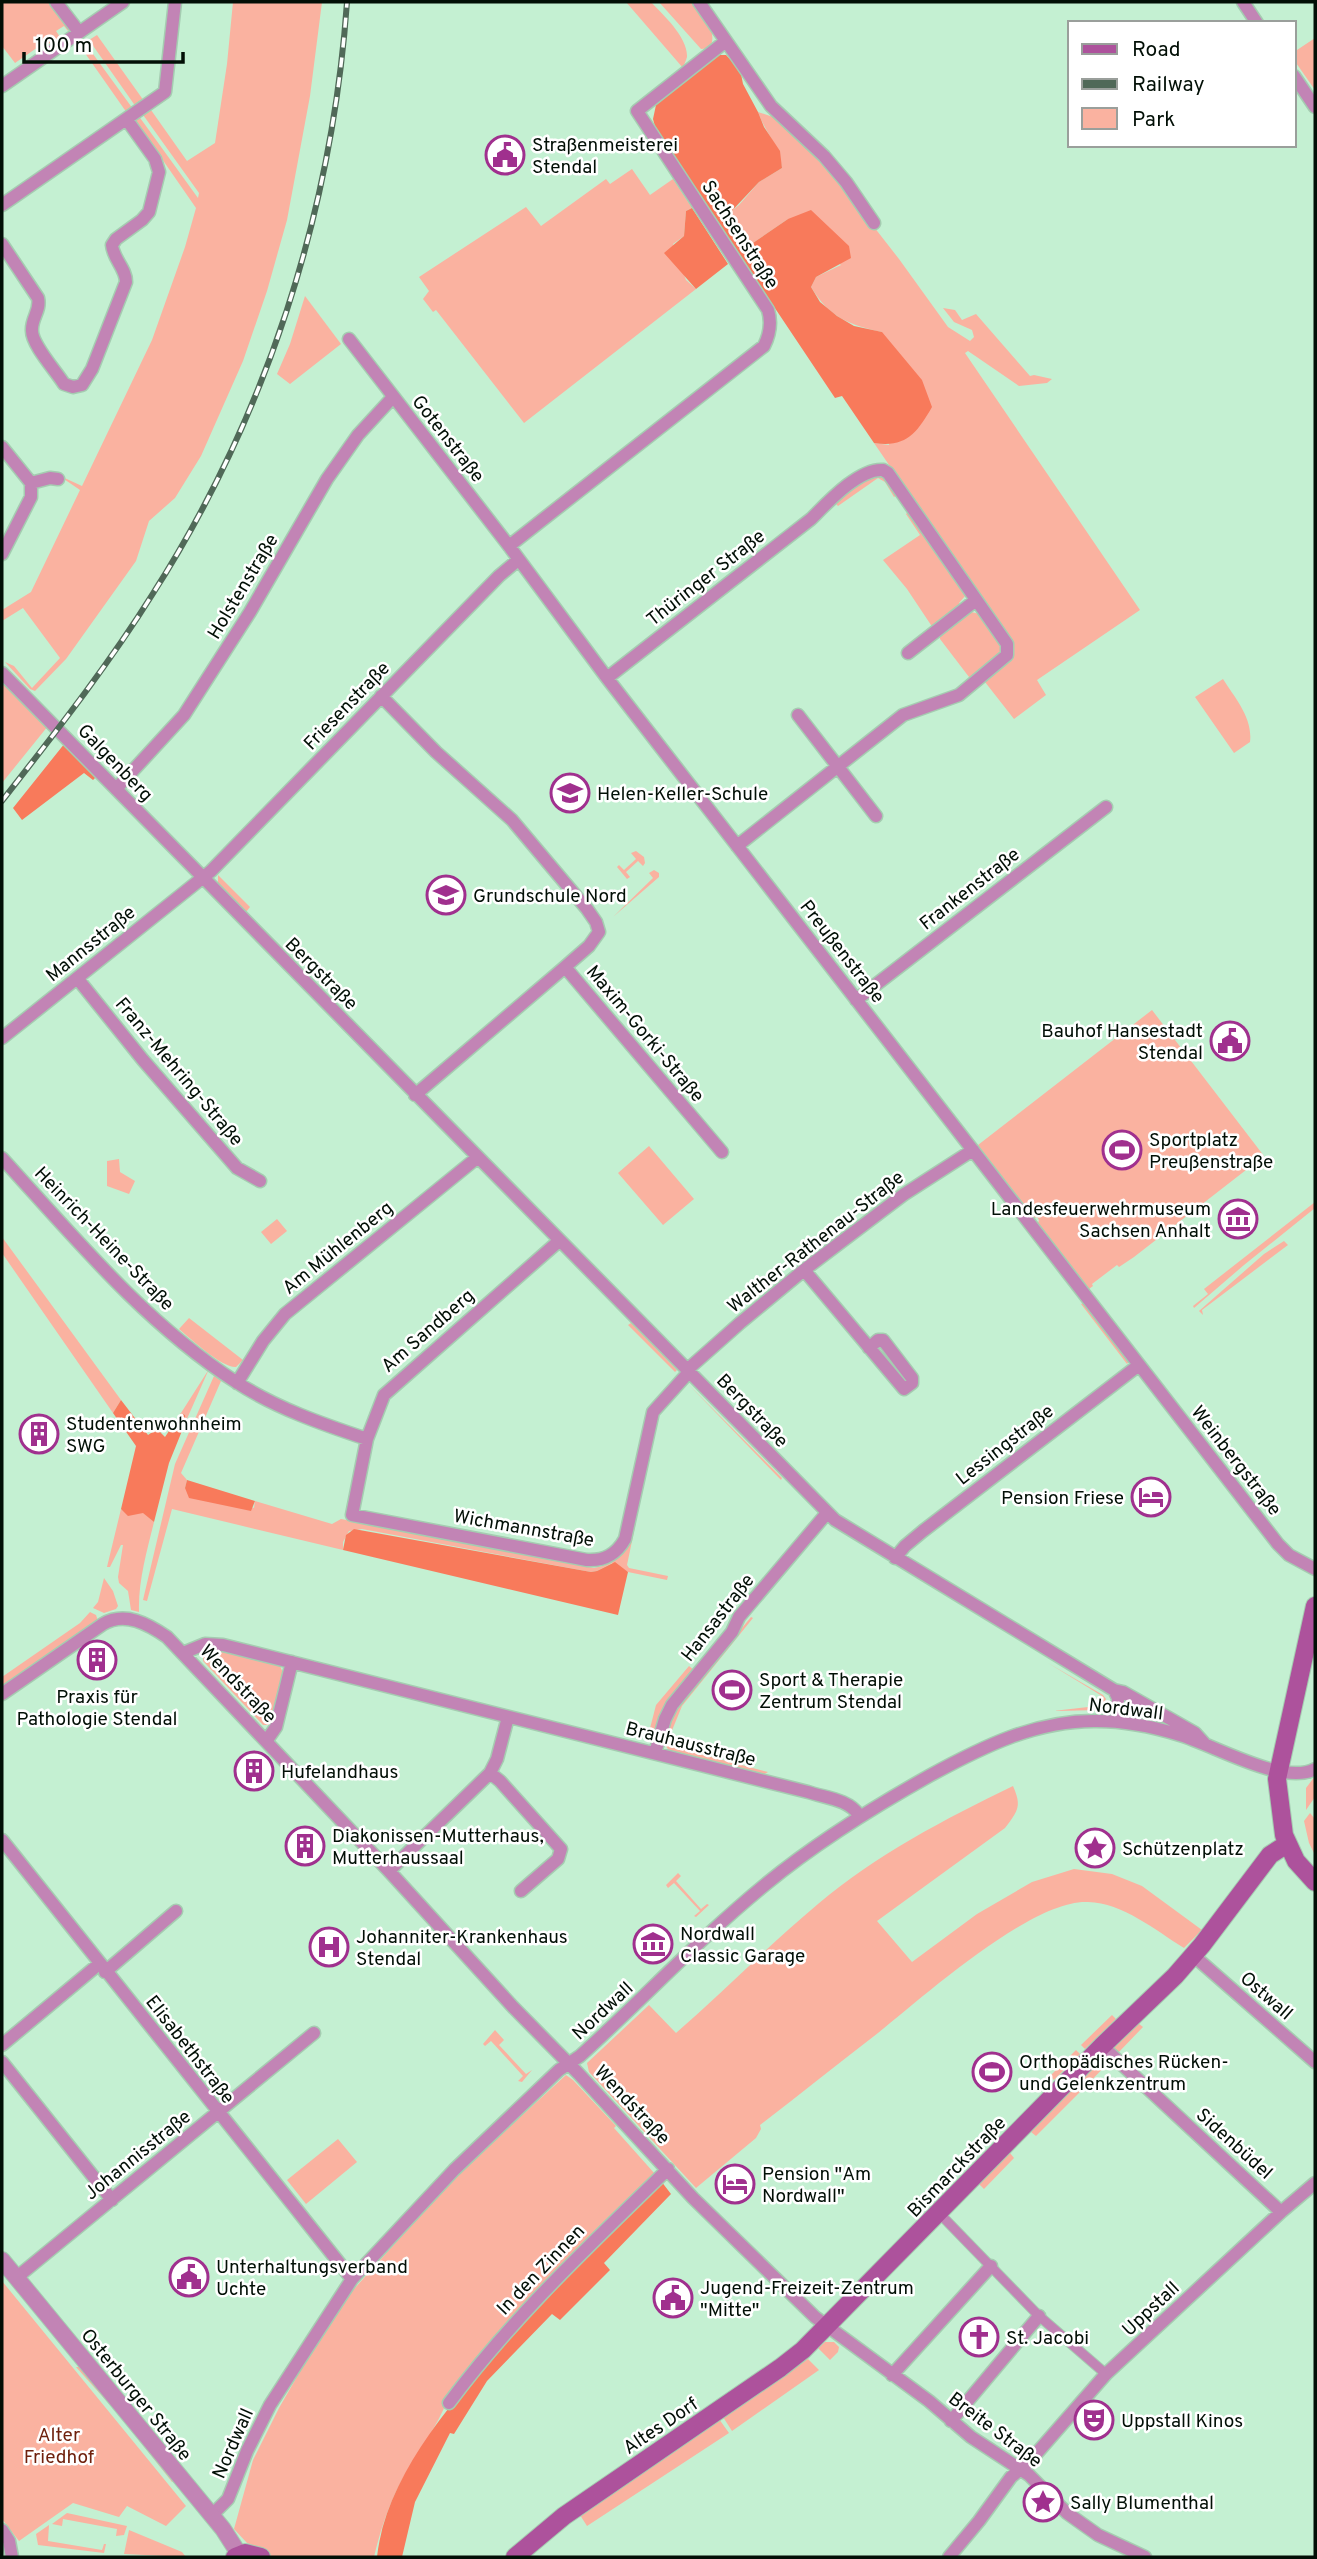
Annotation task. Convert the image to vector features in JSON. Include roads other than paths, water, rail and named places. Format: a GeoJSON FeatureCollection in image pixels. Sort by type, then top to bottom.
{"type":"FeatureCollection","features":[{"type":"Feature","properties":{"kind":"main road"},"geometry":{"type":"LineString","coordinates":[[1315,1606],[1278,1771],[1279,1808],[1287,1844],[1296,1861],[1315,1882]]}},
{"type":"Feature","properties":{"kind":"main road","name":"Bismarckstraße"},"geometry":{"type":"LineString","coordinates":[[827,2325],[1198,1950],[1270,1855],[1287,1844]]}},
{"type":"Feature","properties":{"kind":"main road","name":"Altes Dorf"},"geometry":{"type":"LineString","coordinates":[[515,2557],[564,2516],[792,2359],[827,2325]]}},
{"type":"Feature","properties":{"kind":"main road"},"geometry":{"type":"LineString","coordinates":[[237,2556],[252,2553],[261,2557]]}},
{"type":"Feature","properties":{"kind":"street"},"geometry":{"type":"LineString","coordinates":[[56,2],[79,32]]}},
{"type":"Feature","properties":{"kind":"street"},"geometry":{"type":"LineString","coordinates":[[2,86],[123,2]]}},
{"type":"Feature","properties":{"kind":"street"},"geometry":{"type":"LineString","coordinates":[[2,205],[165,92],[175,2]]}},
{"type":"Feature","properties":{"kind":"street"},"geometry":{"type":"LineString","coordinates":[[699,2],[771,106],[824,156],[874,223]]}},
{"type":"Feature","properties":{"kind":"street"},"geometry":{"type":"LineString","coordinates":[[1243,2],[1256,21]]}},
{"type":"Feature","properties":{"kind":"street","name":"Sachsenstraße"},"geometry":{"type":"LineString","coordinates":[[509,546],[764,346],[770,334],[771,317],[768,310],[637,111],[726,41]]}},
{"type":"Feature","properties":{"kind":"street"},"geometry":{"type":"LineString","coordinates":[[1296,79],[1315,107]]}},
{"type":"Feature","properties":{"kind":"street"},"geometry":{"type":"LineString","coordinates":[[2,244],[38,298],[39,309],[31,329],[34,340],[64,384],[73,387],[82,384],[92,369],[126,282],[126,277],[113,254],[112,245],[149,212],[159,172],[155,159],[127,120]]}},
{"type":"Feature","properties":{"kind":"street","name":"Gotenstraße"},"geometry":{"type":"LineString","coordinates":[[349,339],[518,560]]}},
{"type":"Feature","properties":{"kind":"street","name":"Holstenstraße"},"geometry":{"type":"LineString","coordinates":[[116,789],[184,715],[250,612],[331,472],[358,435],[393,397]]}},
{"type":"Feature","properties":{"kind":"street"},"geometry":{"type":"LineString","coordinates":[[2,447],[31,483],[31,497],[2,554]]}},
{"type":"Feature","properties":{"kind":"street","name":"Thüringer Straße"},"geometry":{"type":"LineString","coordinates":[[607,678],[811,519],[824,503],[867,472],[883,470],[888,473],[976,600]]}},
{"type":"Feature","properties":{"kind":"street"},"geometry":{"type":"LineString","coordinates":[[31,483],[43,479],[58,479]]}},
{"type":"Feature","properties":{"kind":"street","name":"Preußenstraße"},"geometry":{"type":"LineString","coordinates":[[518,560],[1139,1365]]}},
{"type":"Feature","properties":{"kind":"street","name":"Friesenstraße"},"geometry":{"type":"LineString","coordinates":[[203,878],[518,560]]}},
{"type":"Feature","properties":{"kind":"street"},"geometry":{"type":"LineString","coordinates":[[737,846],[902,715],[959,695],[1007,655],[1007,644],[976,600],[908,653]]}},
{"type":"Feature","properties":{"kind":"street","name":"Galgenberg"},"geometry":{"type":"LineString","coordinates":[[2,673],[203,878]]}},
{"type":"Feature","properties":{"kind":"street","name":"Maxim-Gorki-Straße"},"geometry":{"type":"LineString","coordinates":[[382,696],[436,752],[512,820],[596,922],[599,932],[596,939],[565,967],[722,1152]]}},
{"type":"Feature","properties":{"kind":"street"},"geometry":{"type":"LineString","coordinates":[[798,715],[876,816]]}},
{"type":"Feature","properties":{"kind":"street","name":"Frankenstraße"},"geometry":{"type":"LineString","coordinates":[[856,1000],[1106,807]]}},
{"type":"Feature","properties":{"kind":"street","name":"Mannsstraße"},"geometry":{"type":"LineString","coordinates":[[2,1038],[203,878]]}},
{"type":"Feature","properties":{"kind":"street","name":"Bergstraße"},"geometry":{"type":"LineString","coordinates":[[203,878],[827,1513],[844,1527],[1114,1690],[1123,1692],[1195,1733],[1204,1743]]}},
{"type":"Feature","properties":{"kind":"street"},"geometry":{"type":"LineString","coordinates":[[415,1094],[565,967]]}},
{"type":"Feature","properties":{"kind":"street","name":"Franz-Mehring-Straße"},"geometry":{"type":"LineString","coordinates":[[77,978],[150,1069],[237,1168],[260,1181]]}},
{"type":"Feature","properties":{"kind":"street","name":"Walther-Rathenau-Straße"},"geometry":{"type":"LineString","coordinates":[[688,1371],[740,1322],[804,1270],[903,1195],[972,1150]]}},
{"type":"Feature","properties":{"kind":"street","name":"Am Mühlenberg"},"geometry":{"type":"LineString","coordinates":[[237,1383],[263,1341],[285,1314],[478,1157]]}},
{"type":"Feature","properties":{"kind":"street","name":"Heinrich-Heine-Straße"},"geometry":{"type":"LineString","coordinates":[[2,1158],[135,1301],[199,1355],[237,1383],[284,1408],[367,1439]]}},
{"type":"Feature","properties":{"kind":"street","name":"Am Sandberg"},"geometry":{"type":"LineString","coordinates":[[352,1515],[367,1439],[377,1408],[390,1388],[559,1241]]}},
{"type":"Feature","properties":{"kind":"street"},"geometry":{"type":"LineString","coordinates":[[804,1270],[869,1348]]}},
{"type":"Feature","properties":{"kind":"street","name":"Lessingstraße"},"geometry":{"type":"LineString","coordinates":[[895,1558],[923,1531],[1139,1365]]}},
{"type":"Feature","properties":{"kind":"street","name":"Weinbergstraße"},"geometry":{"type":"LineString","coordinates":[[1139,1365],[1278,1544],[1289,1555],[1315,1569]]}},
{"type":"Feature","properties":{"kind":"street","name":"Wichmannstraße"},"geometry":{"type":"LineString","coordinates":[[352,1515],[587,1560],[606,1558],[615,1553],[625,1539],[653,1412],[688,1371]]}},
{"type":"Feature","properties":{"kind":"street","name":"Hansastraße"},"geometry":{"type":"LineString","coordinates":[[655,1753],[672,1705],[732,1632],[739,1617],[827,1513]]}},
{"type":"Feature","properties":{"kind":"street","name":"Wendstraße"},"geometry":{"type":"LineString","coordinates":[[2,1694],[116,1617],[156,1629],[183,1653],[267,1740],[705,2211],[815,2317],[827,2325]]}},
{"type":"Feature","properties":{"kind":"street","name":"Brauhausstraße"},"geometry":{"type":"LineString","coordinates":[[183,1653],[205,1644],[223,1644],[847,1803],[859,1815]]}},
{"type":"Feature","properties":{"kind":"street","name":"Wendstraße"},"geometry":{"type":"LineString","coordinates":[[267,1740],[276,1727],[292,1662]]}},
{"type":"Feature","properties":{"kind":"street"},"geometry":{"type":"LineString","coordinates":[[1114,1690],[1118,1698],[1117,1722]]}},
{"type":"Feature","properties":{"kind":"street"},"geometry":{"type":"LineString","coordinates":[[389,1871],[490,1773],[497,1759],[508,1717]]}},
{"type":"Feature","properties":{"kind":"street","name":"Nordwall"},"geometry":{"type":"LineString","coordinates":[[211,2516],[228,2499],[252,2440],[270,2405],[352,2279],[454,2170],[757,1891],[859,1815],[974,1751],[1038,1728],[1066,1723],[1117,1722],[1159,1729],[1278,1771]]}},
{"type":"Feature","properties":{"kind":"street"},"geometry":{"type":"LineString","coordinates":[[1278,1771],[1304,1774],[1315,1769]]}},
{"type":"Feature","properties":{"kind":"street"},"geometry":{"type":"LineString","coordinates":[[490,1773],[561,1849],[558,1859],[522,1891]]}},
{"type":"Feature","properties":{"kind":"street","name":"Elisabethstraße"},"geometry":{"type":"LineString","coordinates":[[2,1840],[352,2279]]}},
{"type":"Feature","properties":{"kind":"street"},"geometry":{"type":"LineString","coordinates":[[2,2045],[176,1911]]}},
{"type":"Feature","properties":{"kind":"street","name":"Ostwall"},"geometry":{"type":"LineString","coordinates":[[1198,1950],[1315,2062]]}},
{"type":"Feature","properties":{"kind":"street","name":"Johannisstraße"},"geometry":{"type":"LineString","coordinates":[[16,2277],[314,2033]]}},
{"type":"Feature","properties":{"kind":"street","name":"Sidenbüdel"},"geometry":{"type":"LineString","coordinates":[[1102,2046],[1280,2212]]}},
{"type":"Feature","properties":{"kind":"street"},"geometry":{"type":"LineString","coordinates":[[2,2062],[112,2200]]}},
{"type":"Feature","properties":{"kind":"street","name":"In den Zinnen"},"geometry":{"type":"LineString","coordinates":[[449,2403],[502,2336],[557,2276],[668,2169]]}},
{"type":"Feature","properties":{"kind":"street","name":"Uppstall"},"geometry":{"type":"LineString","coordinates":[[949,2557],[1011,2477],[1036,2455],[1109,2371],[1280,2212],[1315,2183]]}},
{"type":"Feature","properties":{"kind":"street"},"geometry":{"type":"LineString","coordinates":[[939,2213],[1039,2316],[1109,2371]]}},
{"type":"Feature","properties":{"kind":"street","name":"Osterburger Straße"},"geometry":{"type":"LineString","coordinates":[[2,2260],[223,2529],[237,2556]]}},
{"type":"Feature","properties":{"kind":"street"},"geometry":{"type":"LineString","coordinates":[[892,2375],[991,2266]]}},
{"type":"Feature","properties":{"kind":"street"},"geometry":{"type":"LineString","coordinates":[[951,2421],[1039,2316]]}},
{"type":"Feature","properties":{"kind":"street","name":"Breite Straße"},"geometry":{"type":"LineString","coordinates":[[827,2325],[929,2401],[951,2421],[1020,2469],[1082,2524],[1098,2535],[1145,2557]]}},
{"type":"Feature","properties":{"kind":"street"},"geometry":{"type":"LineString","coordinates":[[2,2530],[9,2541],[12,2557]]}},
{"type":"Feature","properties":{"kind":"railway"},"geometry":{"type":"LineString","coordinates":[[2,801],[98,674],[152,595],[192,527],[228,457],[260,385],[287,311],[309,235],[326,159],[339,81],[347,2]]}},
{"type":"Feature","properties":{"kind":"place","name":"Straßenmeisterei Stendal"},"geometry":{"type":"Point","coordinates":[505,155]}},
{"type":"Feature","properties":{"kind":"place","name":"Helen-Keller-Schule"},"geometry":{"type":"Point","coordinates":[570,793]}},
{"type":"Feature","properties":{"kind":"place","name":"Grundschule Nord"},"geometry":{"type":"Point","coordinates":[446,895]}},
{"type":"Feature","properties":{"kind":"place","name":"Bauhof Hansestadt Stendal"},"geometry":{"type":"Point","coordinates":[1230,1041]}},
{"type":"Feature","properties":{"kind":"place","name":"Sportplatz Preußenstraße"},"geometry":{"type":"Point","coordinates":[1122,1150]}},
{"type":"Feature","properties":{"kind":"place","name":"Landesfeuerwehrmuseum Sachsen Anhalt"},"geometry":{"type":"Point","coordinates":[1238,1219]}},
{"type":"Feature","properties":{"kind":"place","name":"Studentenwohnheim SWG"},"geometry":{"type":"Point","coordinates":[39,1434]}},
{"type":"Feature","properties":{"kind":"place","name":"Pension Friese"},"geometry":{"type":"Point","coordinates":[1151,1497]}},
{"type":"Feature","properties":{"kind":"place","name":"Praxis für Pathologie Stendal"},"geometry":{"type":"Point","coordinates":[97,1660]}},
{"type":"Feature","properties":{"kind":"place","name":"Sport & Therapie Zentrum Stendal"},"geometry":{"type":"Point","coordinates":[732,1690]}},
{"type":"Feature","properties":{"kind":"place","name":"Hufelandhaus"},"geometry":{"type":"Point","coordinates":[254,1771]}},
{"type":"Feature","properties":{"kind":"place","name":"Diakonissen-Mutterhaus, Mutterhaussaal"},"geometry":{"type":"Point","coordinates":[305,1846]}},
{"type":"Feature","properties":{"kind":"place","name":"Schützenplatz"},"geometry":{"type":"Point","coordinates":[1095,1848]}},
{"type":"Feature","properties":{"kind":"place","name":"Nordwall Classic Garage"},"geometry":{"type":"Point","coordinates":[653,1944]}},
{"type":"Feature","properties":{"kind":"place","name":"Johanniter-Krankenhaus Stendal"},"geometry":{"type":"Point","coordinates":[329,1947]}},
{"type":"Feature","properties":{"kind":"place","name":"Orthopädisches Rücken- und Gelenkzentrum"},"geometry":{"type":"Point","coordinates":[992,2072]}},
{"type":"Feature","properties":{"kind":"place","name":"Pension \"Am Nordwall\""},"geometry":{"type":"Point","coordinates":[735,2184]}},
{"type":"Feature","properties":{"kind":"place","name":"Unterhaltungsverband Uchte"},"geometry":{"type":"Point","coordinates":[189,2277]}},
{"type":"Feature","properties":{"kind":"place","name":"Jugend-Freizeit-Zentrum \"Mitte\""},"geometry":{"type":"Point","coordinates":[673,2298]}},
{"type":"Feature","properties":{"kind":"place","name":"St. Jacobi"},"geometry":{"type":"Point","coordinates":[979,2337]}},
{"type":"Feature","properties":{"kind":"place","name":"Uppstall Kinos"},"geometry":{"type":"Point","coordinates":[1094,2420]}},
{"type":"Feature","properties":{"kind":"place","name":"Sally Blumenthal"},"geometry":{"type":"Point","coordinates":[1043,2502]}},
{"type":"Feature","properties":{"kind":"park label","name":"Alter Friedhof"},"geometry":{"type":"Point","coordinates":[59,2445]}}]}
